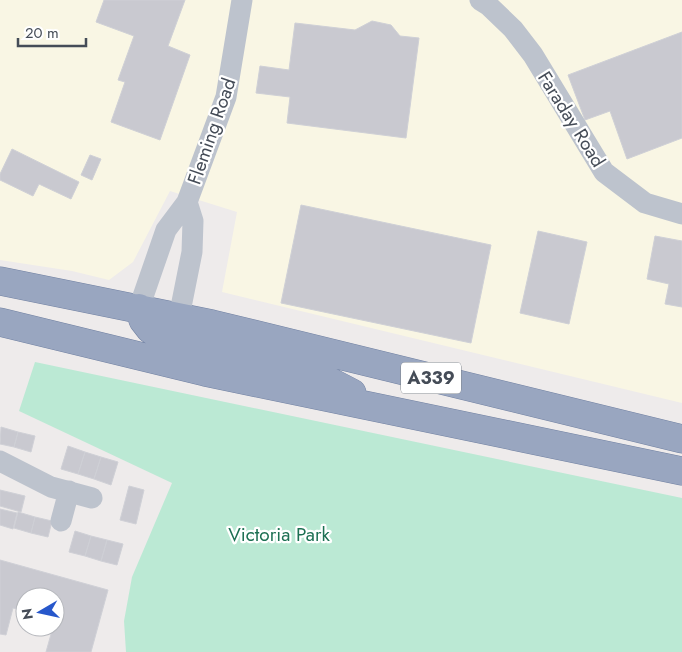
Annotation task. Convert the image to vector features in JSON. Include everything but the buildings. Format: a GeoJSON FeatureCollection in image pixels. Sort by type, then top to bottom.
{"type":"FeatureCollection","features":[{"type":"Feature","properties":{"kind":"highway","name":"A339"},"geometry":{"type":"LineString","coordinates":[[0,281],[138,308],[174,340]]}},
{"type":"Feature","properties":{"kind":"highway","name":"A339"},"geometry":{"type":"LineString","coordinates":[[0,322],[174,340],[379,409],[682,472]]}},
{"type":"Feature","properties":{"kind":"highway","name":"A339"},"geometry":{"type":"LineString","coordinates":[[174,340],[212,324],[682,439]]}},
{"type":"Feature","properties":{"kind":"street","name":"Fleming Road"},"geometry":{"type":"LineString","coordinates":[[138,308],[166,230],[187,202],[226,97],[242,0]]}},
{"type":"Feature","properties":{"kind":"street","name":"Faraday Road"},"geometry":{"type":"LineString","coordinates":[[480,0],[488,5],[513,29],[528,49],[604,172],[645,203],[682,214]]}},
{"type":"Feature","properties":{"kind":"street","name":"Fleming Road"},"geometry":{"type":"LineString","coordinates":[[174,340],[192,252],[193,221],[187,202]]}},
{"type":"Feature","properties":{"kind":"street"},"geometry":{"type":"LineString","coordinates":[[0,461],[51,487],[92,498]]}},
{"type":"Feature","properties":{"kind":"street"},"geometry":{"type":"LineString","coordinates":[[61,521],[69,491]]}},
{"type":"Feature","properties":{"kind":"shaded area"},"geometry":{"type":"Polygon","coordinates":[[[0,0],[682,0],[682,403],[222,292],[237,212],[170,191],[133,262],[109,280],[72,271],[0,260],[0,0]]]}},
{"type":"Feature","properties":{"kind":"green space","name":"Victoria Park"},"geometry":{"type":"Polygon","coordinates":[[[35,362],[682,498],[682,652],[126,652],[124,621],[132,577],[172,483],[19,411],[35,362]]]}}]}
